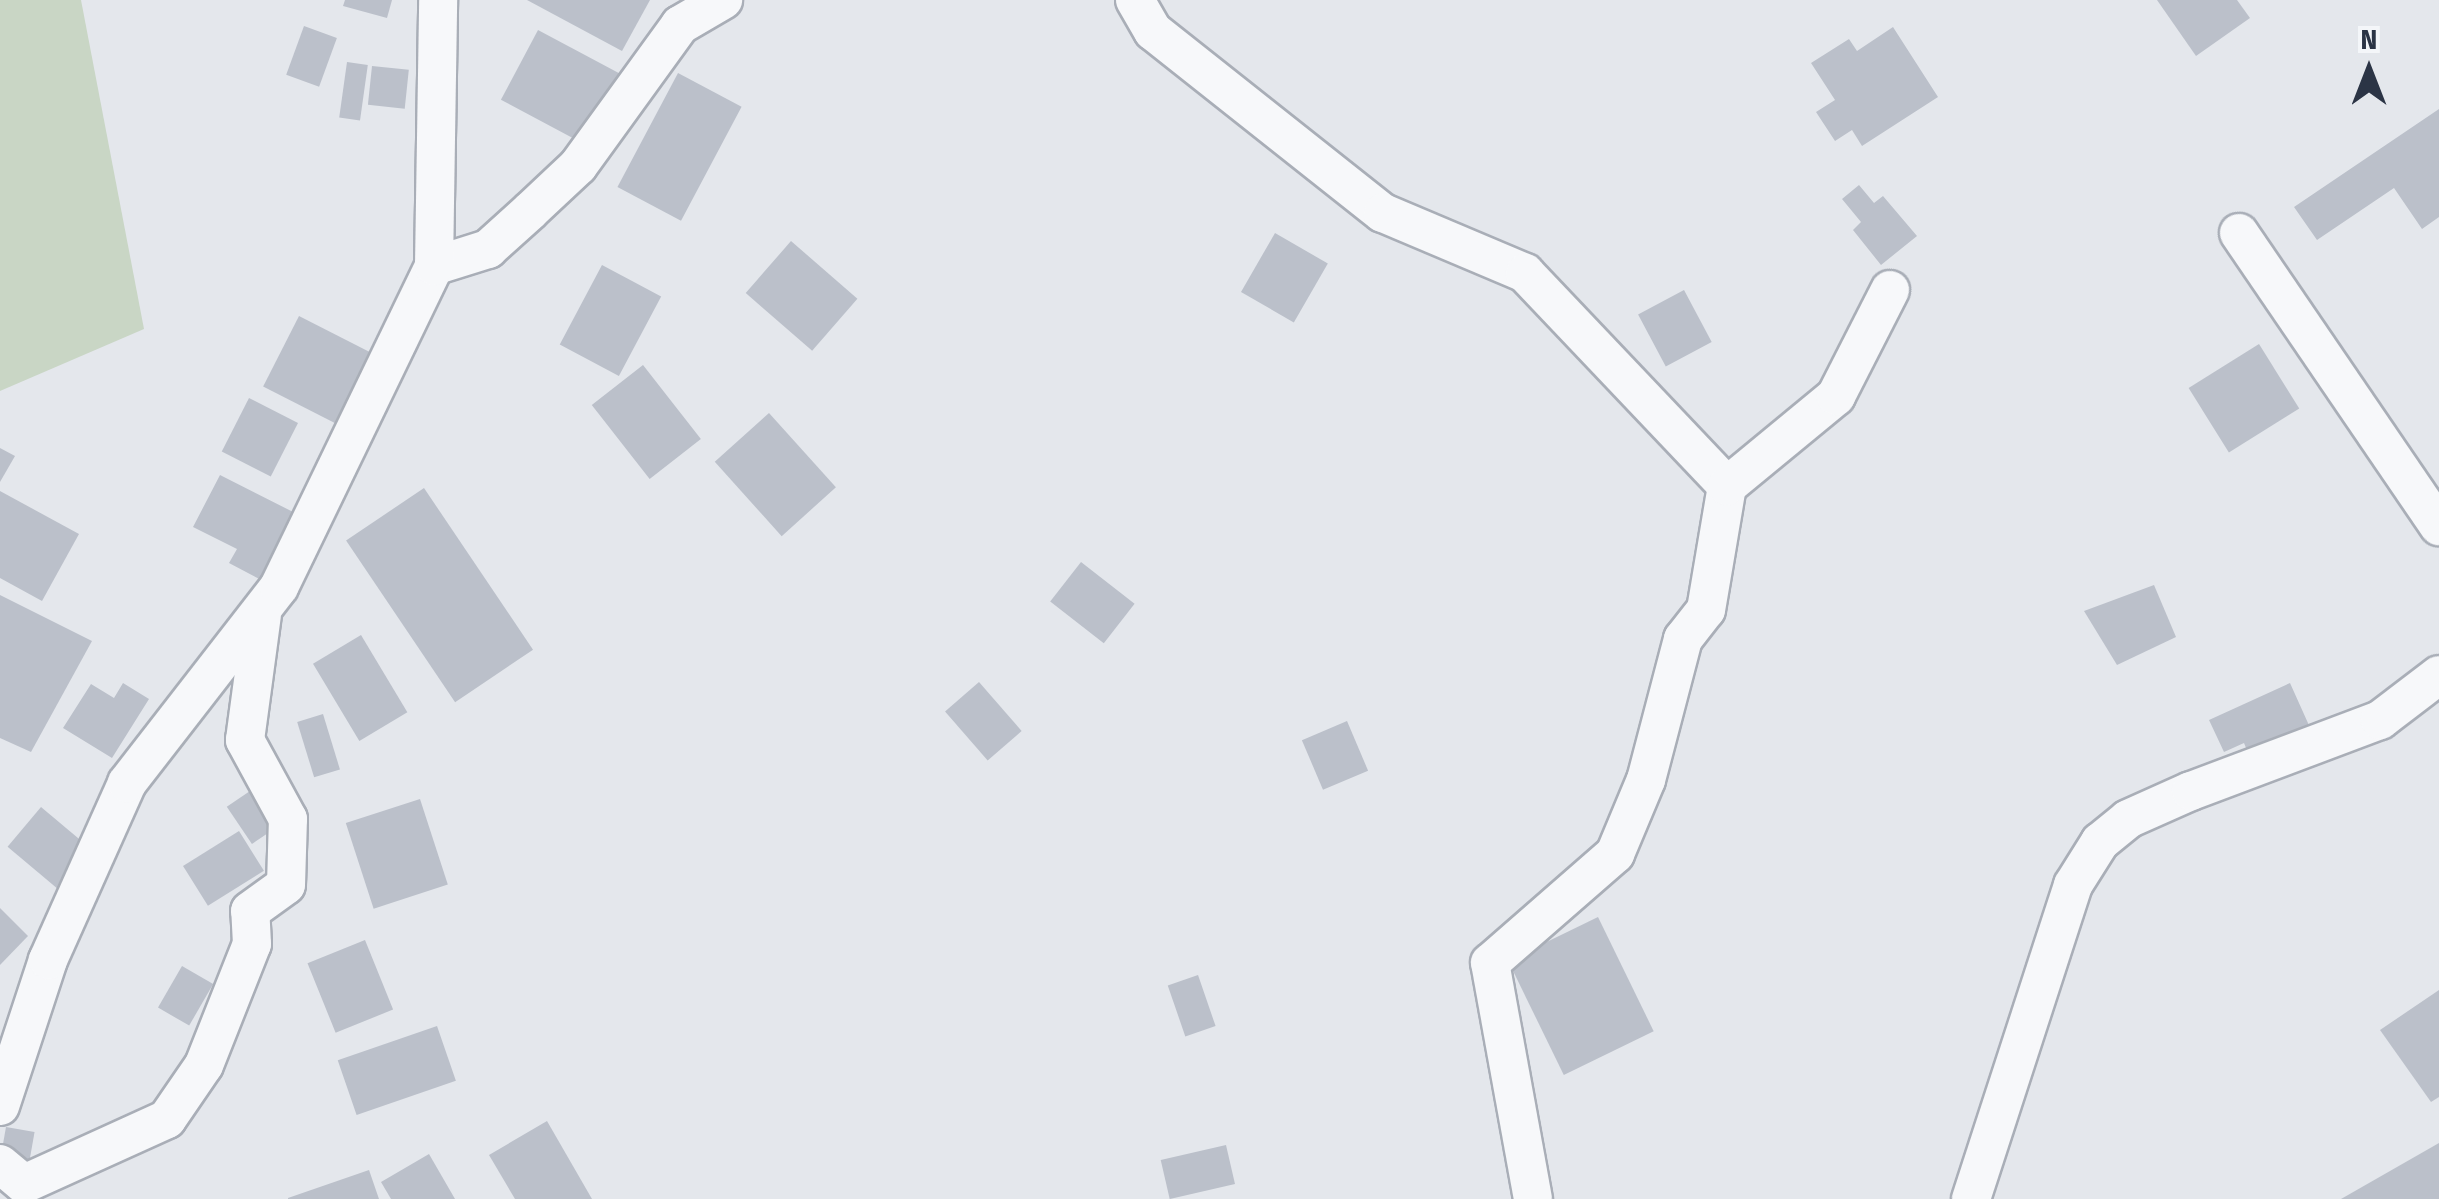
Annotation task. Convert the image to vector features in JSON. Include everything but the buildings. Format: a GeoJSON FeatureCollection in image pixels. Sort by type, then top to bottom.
{"type":"FeatureCollection","features":[{"type":"Feature","properties":{"kind":"street"},"geometry":{"type":"LineString","coordinates":[[0,1106],[48,960],[127,783],[262,611],[434,266],[438,0]]}},
{"type":"Feature","properties":{"kind":"street"},"geometry":{"type":"LineString","coordinates":[[434,266],[488,249],[530,212],[578,166],[680,25],[723,0]]}},
{"type":"Feature","properties":{"kind":"street"},"geometry":{"type":"LineString","coordinates":[[1135,0],[1153,31],[1383,213],[1526,272],[1727,486]]}},
{"type":"Feature","properties":{"kind":"street"},"geometry":{"type":"LineString","coordinates":[[2239,233],[2439,526]]}},
{"type":"Feature","properties":{"kind":"street"},"geometry":{"type":"LineString","coordinates":[[1533,1199],[1490,963],[1616,854],[1646,780],[1683,640],[1706,610],[1727,486],[1836,396],[1890,290]]}},
{"type":"Feature","properties":{"kind":"street"},"geometry":{"type":"LineString","coordinates":[[0,1164],[24,1184],[167,1119],[204,1065],[252,944],[250,911],[286,885],[288,819],[245,740],[262,611]]}},
{"type":"Feature","properties":{"kind":"street"},"geometry":{"type":"LineString","coordinates":[[1971,1199],[2072,885],[2100,842],[2128,819],[2191,790],[2380,720],[2439,675]]}},
{"type":"Feature","properties":{"kind":"green space"},"geometry":{"type":"Polygon","coordinates":[[[0,0],[81,0],[144,329],[0,391],[0,0]]]}}]}
